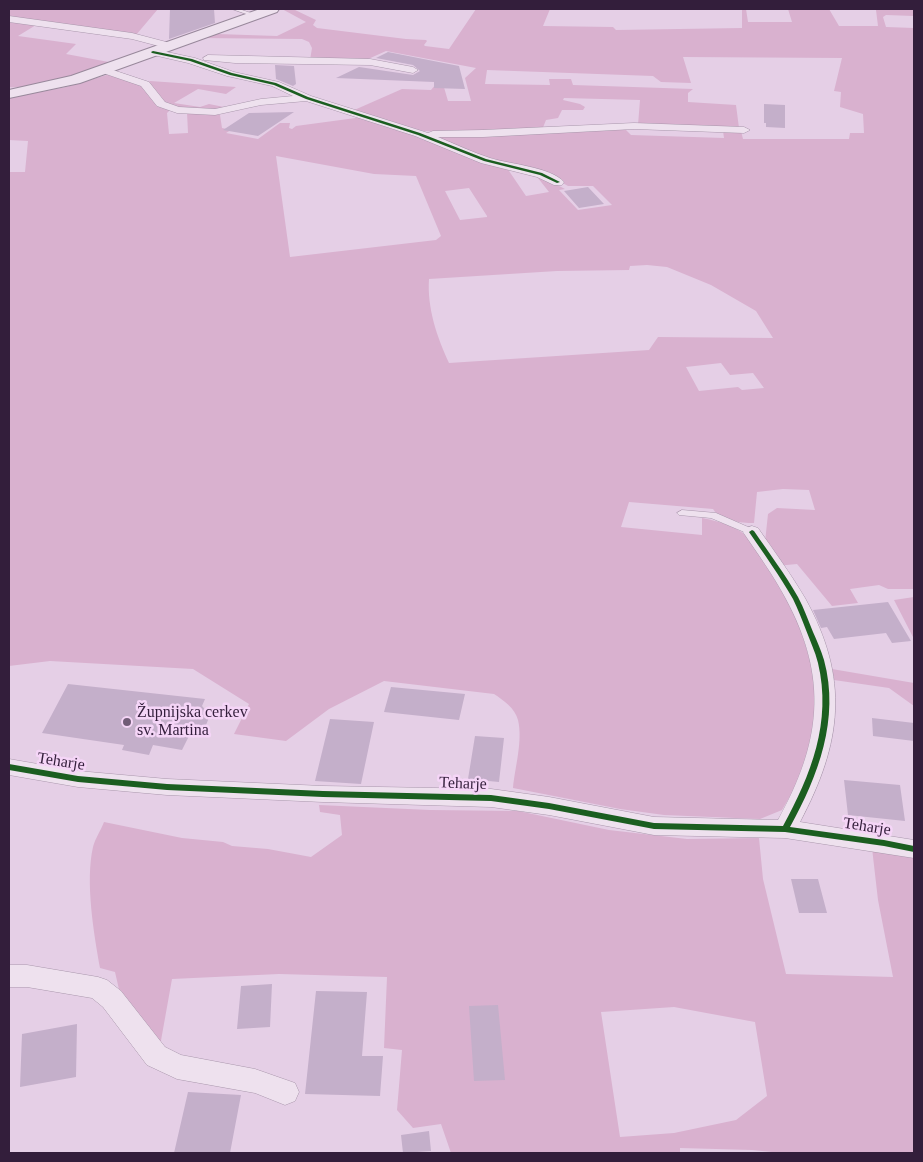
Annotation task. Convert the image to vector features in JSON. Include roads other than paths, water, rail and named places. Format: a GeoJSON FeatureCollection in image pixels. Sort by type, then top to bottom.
{"type":"FeatureCollection","features":[{"type":"Feature","properties":{"kind":"main road"},"geometry":{"type":"LineString","coordinates":[[9,94],[75,80],[153,52],[170,51],[272,9]]}},
{"type":"Feature","properties":{"kind":"street"},"geometry":{"type":"LineString","coordinates":[[9,19],[132,36],[231,74],[275,84],[307,98],[419,134],[485,160],[541,174],[558,182]]}},
{"type":"Feature","properties":{"kind":"street"},"geometry":{"type":"LineString","coordinates":[[170,51],[235,60],[363,62],[413,70]]}},
{"type":"Feature","properties":{"kind":"street"},"geometry":{"type":"LineString","coordinates":[[104,70],[145,84],[161,104],[176,110],[216,112],[261,102],[307,98]]}},
{"type":"Feature","properties":{"kind":"street"},"geometry":{"type":"LineString","coordinates":[[419,134],[496,134],[636,126],[744,130]]}},
{"type":"Feature","properties":{"kind":"street"},"geometry":{"type":"LineString","coordinates":[[752,532],[801,609],[822,664],[825,680],[826,708],[822,741],[813,773],[801,801],[785,828]]}},
{"type":"Feature","properties":{"kind":"street","name":"Teharje"},"geometry":{"type":"LineString","coordinates":[[9,767],[78,779],[167,787],[323,794],[491,798],[549,806],[654,826],[785,828],[884,842],[914,849]]}},
{"type":"Feature","properties":{"kind":"street"},"geometry":{"type":"LineString","coordinates":[[9,976],[27,976],[98,988],[112,999],[156,1056],[177,1067],[255,1081],[285,1092]]}},
{"type":"Feature","properties":{"kind":"lane"},"geometry":{"type":"LineString","coordinates":[[235,9],[254,15]]}},
{"type":"Feature","properties":{"kind":"lane"},"geometry":{"type":"LineString","coordinates":[[682,513],[713,515],[752,532]]}},
{"type":"Feature","properties":{"kind":"place","name":"Župnijska cerkev sv. Martina"},"geometry":{"type":"Point","coordinates":[127,722]}}]}
